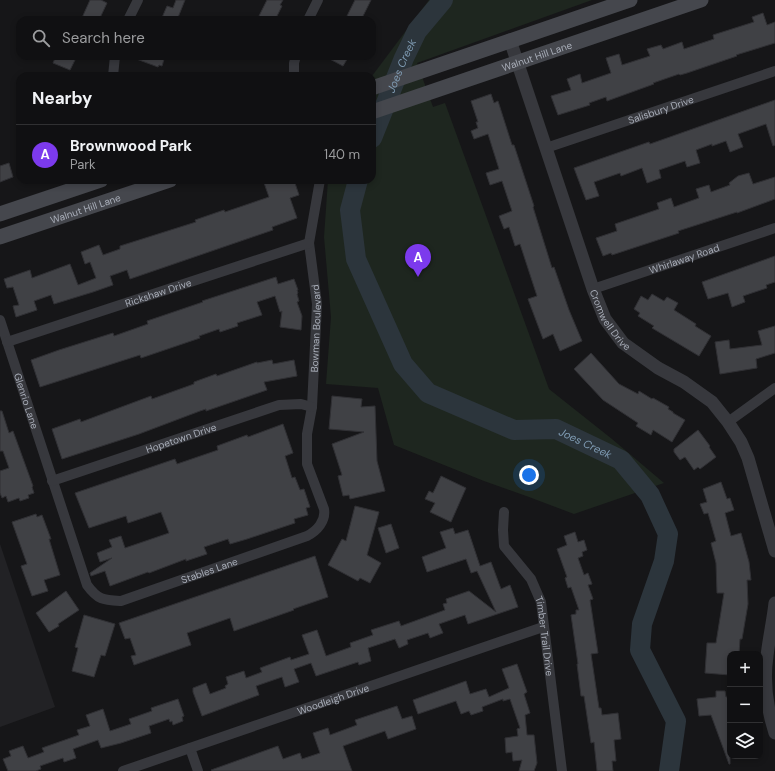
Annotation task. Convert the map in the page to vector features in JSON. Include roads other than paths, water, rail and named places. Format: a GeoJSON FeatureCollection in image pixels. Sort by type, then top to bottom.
{"type":"FeatureCollection","features":[{"type":"Feature","properties":{"kind":"main road"},"geometry":{"type":"LineString","coordinates":[[376,87],[630,0]]}},
{"type":"Feature","properties":{"kind":"main road","name":"Walnut Hill Lane"},"geometry":{"type":"LineString","coordinates":[[376,111],[701,0]]}},
{"type":"Feature","properties":{"kind":"main road"},"geometry":{"type":"LineString","coordinates":[[0,214],[89,184]]}},
{"type":"Feature","properties":{"kind":"main road","name":"Walnut Hill Lane"},"geometry":{"type":"LineString","coordinates":[[0,237],[139,185]]}},
{"type":"Feature","properties":{"kind":"street"},"geometry":{"type":"LineString","coordinates":[[130,16],[138,0]]}},
{"type":"Feature","properties":{"kind":"street"},"geometry":{"type":"LineString","coordinates":[[310,16],[318,0]]}},
{"type":"Feature","properties":{"kind":"street","name":"Cromwell Drive"},"geometry":{"type":"LineString","coordinates":[[510,40],[593,288],[605,319],[623,344],[658,368],[684,382],[712,402],[728,422],[741,442],[748,458],[775,551]]}},
{"type":"Feature","properties":{"kind":"street"},"geometry":{"type":"LineString","coordinates":[[113,72],[114,60]]}},
{"type":"Feature","properties":{"kind":"street"},"geometry":{"type":"LineString","coordinates":[[294,72],[295,60]]}},
{"type":"Feature","properties":{"kind":"street","name":"Salisbury Drive"},"geometry":{"type":"LineString","coordinates":[[546,148],[775,71]]}},
{"type":"Feature","properties":{"kind":"street","name":"Bowman Boulevard"},"geometry":{"type":"LineString","coordinates":[[312,407],[318,304],[309,243],[319,184]]}},
{"type":"Feature","properties":{"kind":"street","name":"Whirlaway Road"},"geometry":{"type":"LineString","coordinates":[[593,288],[775,228]]}},
{"type":"Feature","properties":{"kind":"street","name":"Rickshaw Drive"},"geometry":{"type":"LineString","coordinates":[[7,342],[309,243]]}},
{"type":"Feature","properties":{"kind":"street","name":"Glenrio Lane"},"geometry":{"type":"LineString","coordinates":[[0,320],[52,482]]}},
{"type":"Feature","properties":{"kind":"street"},"geometry":{"type":"LineString","coordinates":[[728,422],[775,388]]}},
{"type":"Feature","properties":{"kind":"street","name":"Hopetown Drive"},"geometry":{"type":"LineString","coordinates":[[52,482],[279,405],[301,404],[312,407]]}},
{"type":"Feature","properties":{"kind":"street","name":"Stables Lane"},"geometry":{"type":"LineString","coordinates":[[52,482],[86,585],[94,595],[103,600],[121,601],[307,536],[314,532],[322,522],[325,514],[307,464],[307,434],[312,407]]}},
{"type":"Feature","properties":{"kind":"street","name":"Timber Trail Drive"},"geometry":{"type":"LineString","coordinates":[[504,512],[504,546],[531,579],[541,602],[562,771]]}},
{"type":"Feature","properties":{"kind":"street"},"geometry":{"type":"LineString","coordinates":[[775,603],[767,656],[765,686],[770,717],[775,733]]}},
{"type":"Feature","properties":{"kind":"street","name":"Woodleigh Drive"},"geometry":{"type":"LineString","coordinates":[[123,771],[543,627]]}},
{"type":"Feature","properties":{"kind":"street"},"geometry":{"type":"LineString","coordinates":[[190,748],[198,771]]}},
{"type":"Feature","properties":{"kind":"waterway","name":"Joes Creek"},"geometry":{"type":"LineString","coordinates":[[376,128],[404,58],[417,31],[443,0]]}},
{"type":"Feature","properties":{"kind":"waterway","name":"Joes Creek"},"geometry":{"type":"LineString","coordinates":[[357,184],[350,210],[356,259],[403,364],[428,393],[514,430],[556,429],[621,460],[650,495],[668,534],[664,561],[642,624],[640,650],[676,721],[669,771]]}},
{"type":"Feature","properties":{"kind":"place","name":"Brownwood Park"},"geometry":{"type":"Point","coordinates":[418,277]}}]}
